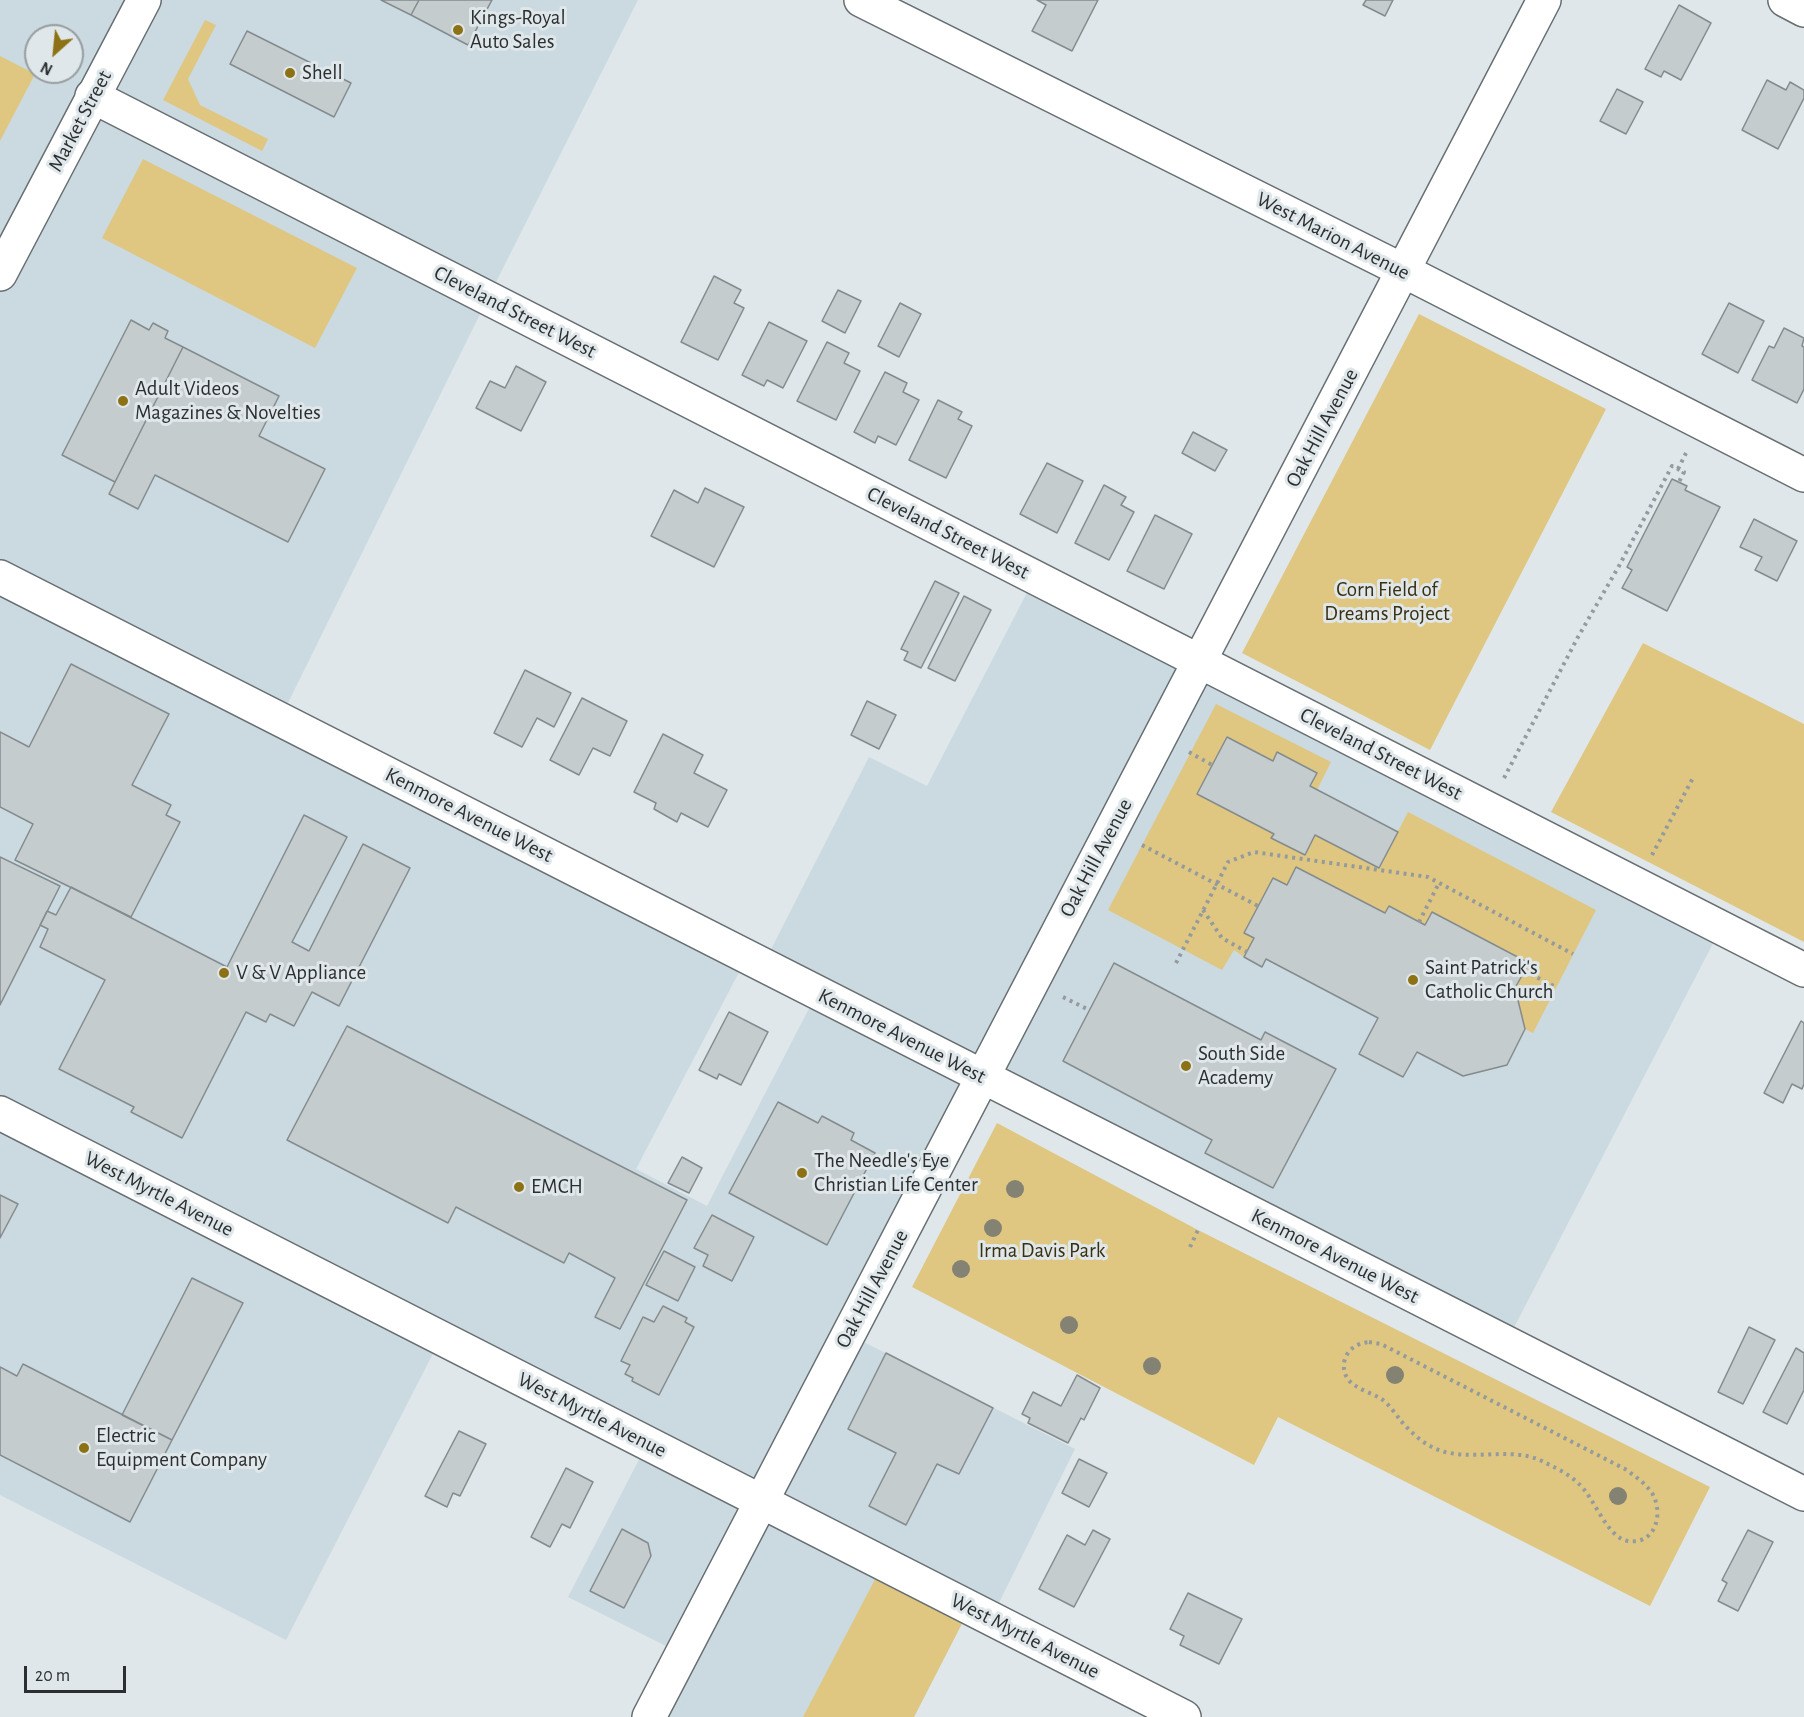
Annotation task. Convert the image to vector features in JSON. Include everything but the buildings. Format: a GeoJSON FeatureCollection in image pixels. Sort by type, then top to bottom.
{"type":"FeatureCollection","features":[{"type":"Feature","properties":{"kind":"street","name":"Market Street"},"geometry":{"type":"LineString","coordinates":[[0,274],[144,0]]}},
{"type":"Feature","properties":{"kind":"street","name":"West Marion Avenue"},"geometry":{"type":"LineString","coordinates":[[861,0],[1404,271],[1804,476]]}},
{"type":"Feature","properties":{"kind":"street","name":"Oak Hill Avenue"},"geometry":{"type":"LineString","coordinates":[[649,1717],[1544,0]]}},
{"type":"Feature","properties":{"kind":"street"},"geometry":{"type":"LineString","coordinates":[[1785,0],[1804,10]]}},
{"type":"Feature","properties":{"kind":"street","name":"Cleveland Street West"},"geometry":{"type":"LineString","coordinates":[[92,96],[1804,970]]}},
{"type":"Feature","properties":{"kind":"street","name":"Kenmore Avenue West"},"geometry":{"type":"LineString","coordinates":[[0,577],[1804,1494]]}},
{"type":"Feature","properties":{"kind":"street","name":"West Myrtle Avenue"},"geometry":{"type":"LineString","coordinates":[[0,1113],[1184,1717]]}},
{"type":"Feature","properties":{"kind":"path"},"geometry":{"type":"LineString","coordinates":[[1678,469],[1687,451]]}},
{"type":"Feature","properties":{"kind":"path"},"geometry":{"type":"LineString","coordinates":[[1500,786],[1578,637],[1672,466],[1684,472],[1679,482]]}},
{"type":"Feature","properties":{"kind":"path"},"geometry":{"type":"LineString","coordinates":[[1636,885],[1694,776]]}},
{"type":"Feature","properties":{"kind":"path"},"geometry":{"type":"LineString","coordinates":[[1112,829],[1258,906]]}},
{"type":"Feature","properties":{"kind":"path"},"geometry":{"type":"LineString","coordinates":[[1176,963],[1228,862],[1254,852],[1428,878],[1573,954]]}},
{"type":"Feature","properties":{"kind":"path"},"geometry":{"type":"LineString","coordinates":[[1419,922],[1439,883]]}},
{"type":"Feature","properties":{"kind":"path"},"geometry":{"type":"LineString","coordinates":[[1203,910],[1222,938],[1247,952]]}},
{"type":"Feature","properties":{"kind":"path"},"geometry":{"type":"LineString","coordinates":[[1524,971],[1556,987]]}},
{"type":"Feature","properties":{"kind":"path"},"geometry":{"type":"LineString","coordinates":[[1063,997],[1089,1010]]}},
{"type":"Feature","properties":{"kind":"path"},"geometry":{"type":"LineString","coordinates":[[1190,1247],[1198,1230]]}},
{"type":"Feature","properties":{"kind":"path"},"geometry":{"type":"LineString","coordinates":[[1359,1343],[1381,1344],[1625,1469],[1648,1487],[1658,1508],[1658,1520],[1654,1528],[1648,1536],[1638,1541],[1619,1538],[1612,1532],[1588,1494],[1578,1483],[1540,1460],[1525,1456],[1449,1453],[1434,1448],[1419,1439],[1382,1399],[1354,1385],[1346,1378],[1343,1370],[1345,1358],[1359,1343]]}},
{"type":"Feature","properties":{"kind":"shaded area"},"geometry":{"type":"Polygon","coordinates":[[[0,0],[638,0],[280,719],[747,957],[636,1169],[707,1206],[817,993],[763,965],[869,757],[927,786],[1035,577],[1721,928],[1506,1343],[983,1077],[848,1334],[1075,1449],[991,1619],[970,1608],[914,1717],[656,1717],[688,1657],[568,1597],[647,1444],[441,1338],[286,1640],[0,1495],[0,0]]]}},
{"type":"Feature","properties":{"kind":"green space"},"geometry":{"type":"Polygon","coordinates":[[[205,20],[216,25],[188,79],[200,105],[268,139],[262,151],[163,100],[205,20]]]}},
{"type":"Feature","properties":{"kind":"green space"},"geometry":{"type":"Polygon","coordinates":[[[0,56],[24,68],[24,84],[30,84],[0,141],[0,56]]]}},
{"type":"Feature","properties":{"kind":"green space"},"geometry":{"type":"Polygon","coordinates":[[[143,159],[357,268],[315,348],[102,238],[143,159]]]}},
{"type":"Feature","properties":{"kind":"green space","name":"Corn Field of Dreams Project"},"geometry":{"type":"Polygon","coordinates":[[[1419,314],[1606,409],[1430,750],[1242,653],[1419,314]]]}},
{"type":"Feature","properties":{"kind":"green space"},"geometry":{"type":"Polygon","coordinates":[[[1643,643],[1804,724],[1804,942],[1551,812],[1643,643]]]}},
{"type":"Feature","properties":{"kind":"green space"},"geometry":{"type":"Polygon","coordinates":[[[1216,704],[1331,762],[1317,790],[1310,786],[1317,772],[1278,753],[1273,761],[1226,738],[1197,794],[1274,834],[1272,838],[1304,855],[1315,835],[1379,868],[1408,812],[1596,910],[1533,1033],[1525,1029],[1515,988],[1528,963],[1432,912],[1425,925],[1385,913],[1297,867],[1287,885],[1273,878],[1244,933],[1254,938],[1244,957],[1234,950],[1222,970],[1108,910],[1216,704]]]}},
{"type":"Feature","properties":{"kind":"green space","name":"Irma Davis Park"},"geometry":{"type":"Polygon","coordinates":[[[997,1123],[1198,1230],[1710,1487],[1650,1606],[1278,1417],[1254,1465],[912,1287],[997,1123]]]}},
{"type":"Feature","properties":{"kind":"green space"},"geometry":{"type":"Polygon","coordinates":[[[883,1564],[970,1608],[914,1717],[803,1717],[883,1564]]]}},
{"type":"Feature","properties":{"kind":"place","name":"Kings-Royal Auto Sales"},"geometry":{"type":"Point","coordinates":[458,30]}},
{"type":"Feature","properties":{"kind":"place","name":"Shell"},"geometry":{"type":"Point","coordinates":[290,73]}},
{"type":"Feature","properties":{"kind":"place","name":"Adult Videos Magazines & Novelties"},"geometry":{"type":"Point","coordinates":[123,401]}},
{"type":"Feature","properties":{"kind":"place","name":"V & V Appliance"},"geometry":{"type":"Point","coordinates":[224,973]}},
{"type":"Feature","properties":{"kind":"place","name":"Saint Patrick's Catholic Church"},"geometry":{"type":"Point","coordinates":[1413,980]}},
{"type":"Feature","properties":{"kind":"place","name":"South Side Academy"},"geometry":{"type":"Point","coordinates":[1186,1066]}},
{"type":"Feature","properties":{"kind":"place","name":"The Needle's Eye Christian Life Center"},"geometry":{"type":"Point","coordinates":[802,1173]}},
{"type":"Feature","properties":{"kind":"place","name":"EMCH"},"geometry":{"type":"Point","coordinates":[519,1187]}},
{"type":"Feature","properties":{"kind":"place","name":"Electric Equipment Company"},"geometry":{"type":"Point","coordinates":[84,1448]}}]}
